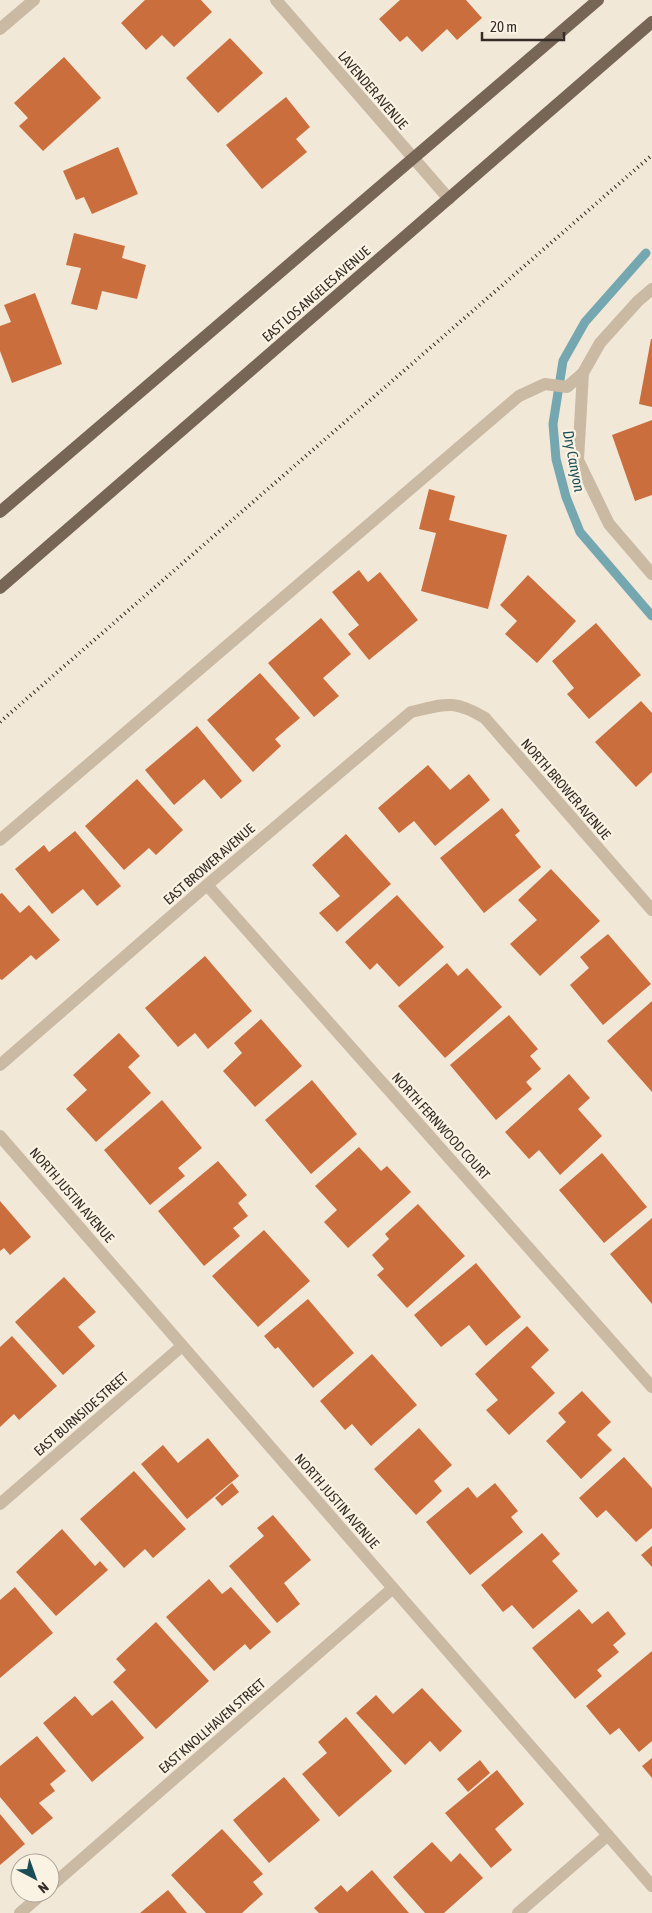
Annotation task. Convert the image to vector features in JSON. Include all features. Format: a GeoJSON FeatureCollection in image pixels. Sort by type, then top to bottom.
{"type":"FeatureCollection","features":[{"type":"Feature","properties":{"kind":"main road"},"geometry":{"type":"LineString","coordinates":[[0,512],[598,0]]}},
{"type":"Feature","properties":{"kind":"main road","name":"EAST LOS ANGELES AVENUE"},"geometry":{"type":"LineString","coordinates":[[0,588],[652,22]]}},
{"type":"Feature","properties":{"kind":"street"},"geometry":{"type":"LineString","coordinates":[[0,29],[34,0]]}},
{"type":"Feature","properties":{"kind":"street","name":"LAVENDER AVENUE"},"geometry":{"type":"LineString","coordinates":[[276,0],[448,199]]}},
{"type":"Feature","properties":{"kind":"street"},"geometry":{"type":"LineString","coordinates":[[0,840],[519,396],[545,384],[566,387],[584,373],[600,343],[638,301],[652,289]]}},
{"type":"Feature","properties":{"kind":"street"},"geometry":{"type":"LineString","coordinates":[[584,373],[578,460],[609,524],[652,574]]}},
{"type":"Feature","properties":{"kind":"street","name":"EAST BROWER AVENUE"},"geometry":{"type":"LineString","coordinates":[[0,1065],[207,885],[411,712],[447,704]]}},
{"type":"Feature","properties":{"kind":"street","name":"NORTH BROWER AVENUE"},"geometry":{"type":"LineString","coordinates":[[447,704],[467,708],[485,718],[652,910]]}},
{"type":"Feature","properties":{"kind":"street","name":"NORTH FERNWOOD COURT"},"geometry":{"type":"LineString","coordinates":[[207,885],[652,1387]]}},
{"type":"Feature","properties":{"kind":"street","name":"NORTH JUSTIN AVENUE"},"geometry":{"type":"LineString","coordinates":[[0,1136],[652,1886]]}},
{"type":"Feature","properties":{"kind":"street","name":"EAST BURNSIDE STREET"},"geometry":{"type":"LineString","coordinates":[[0,1504],[182,1346]]}},
{"type":"Feature","properties":{"kind":"street","name":"EAST KNOLLHAVEN STREET"},"geometry":{"type":"LineString","coordinates":[[60,1878],[393,1588]]}},
{"type":"Feature","properties":{"kind":"street"},"geometry":{"type":"LineString","coordinates":[[518,1913],[608,1835]]}},
{"type":"Feature","properties":{"kind":"street"},"geometry":{"type":"LineString","coordinates":[[20,1913],[32,1903]]}},
{"type":"Feature","properties":{"kind":"building"},"geometry":{"type":"Polygon","coordinates":[[[145,0],[201,0],[212,12],[174,47],[162,35],[146,50],[121,23],[145,0]]]}},
{"type":"Feature","properties":{"kind":"building"},"geometry":{"type":"Polygon","coordinates":[[[400,0],[466,0],[482,18],[457,40],[447,29],[422,52],[407,36],[400,42],[379,19],[400,0]]]}},
{"type":"Feature","properties":{"kind":"building"},"geometry":{"type":"Polygon","coordinates":[[[230,38],[263,73],[218,113],[186,78],[230,38]]]}},
{"type":"Feature","properties":{"kind":"building"},"geometry":{"type":"Polygon","coordinates":[[[64,57],[101,98],[43,151],[19,126],[28,118],[14,103],[64,57]]]}},
{"type":"Feature","properties":{"kind":"building"},"geometry":{"type":"Polygon","coordinates":[[[286,97],[310,127],[296,139],[307,152],[262,189],[226,145],[286,97]]]}},
{"type":"Feature","properties":{"kind":"building"},"geometry":{"type":"Polygon","coordinates":[[[118,147],[138,194],[92,214],[84,197],[76,200],[63,171],[118,147]]]}},
{"type":"Feature","properties":{"kind":"building"},"geometry":{"type":"Polygon","coordinates":[[[74,233],[125,246],[122,258],[146,265],[137,299],[102,291],[97,310],[71,304],[81,268],[66,265],[74,233]]]}},
{"type":"Feature","properties":{"kind":"building"},"geometry":{"type":"Polygon","coordinates":[[[35,293],[62,364],[12,383],[0,351],[0,326],[11,322],[4,305],[35,293]]]}},
{"type":"Feature","properties":{"kind":"building"},"geometry":{"type":"Polygon","coordinates":[[[652,339],[652,407],[639,404],[652,339]]]}},
{"type":"Feature","properties":{"kind":"building"},"geometry":{"type":"Polygon","coordinates":[[[652,420],[652,495],[635,501],[612,435],[652,420]]]}},
{"type":"Feature","properties":{"kind":"building"},"geometry":{"type":"Polygon","coordinates":[[[429,489],[455,496],[449,520],[507,535],[488,609],[421,591],[436,533],[419,529],[429,489]]]}},
{"type":"Feature","properties":{"kind":"building"},"geometry":{"type":"Polygon","coordinates":[[[359,570],[368,582],[380,572],[418,620],[369,660],[348,634],[359,625],[332,592],[359,570]]]}},
{"type":"Feature","properties":{"kind":"building"},"geometry":{"type":"Polygon","coordinates":[[[528,575],[576,621],[537,663],[505,634],[517,621],[500,605],[528,575]]]}},
{"type":"Feature","properties":{"kind":"building"},"geometry":{"type":"Polygon","coordinates":[[[321,618],[351,654],[323,678],[339,696],[314,717],[268,663],[321,618]]]}},
{"type":"Feature","properties":{"kind":"building"},"geometry":{"type":"Polygon","coordinates":[[[596,623],[641,675],[589,719],[567,694],[574,688],[552,661],[596,623]]]}},
{"type":"Feature","properties":{"kind":"building"},"geometry":{"type":"Polygon","coordinates":[[[260,673],[300,718],[275,739],[281,746],[253,772],[207,720],[260,673]]]}},
{"type":"Feature","properties":{"kind":"building"},"geometry":{"type":"Polygon","coordinates":[[[641,701],[652,713],[652,772],[636,787],[595,742],[641,701]]]}},
{"type":"Feature","properties":{"kind":"building"},"geometry":{"type":"Polygon","coordinates":[[[197,726],[242,781],[221,799],[204,779],[174,805],[145,770],[197,726]]]}},
{"type":"Feature","properties":{"kind":"building"},"geometry":{"type":"Polygon","coordinates":[[[428,765],[450,790],[469,774],[490,800],[435,846],[414,821],[399,833],[378,808],[428,765]]]}},
{"type":"Feature","properties":{"kind":"building"},"geometry":{"type":"Polygon","coordinates":[[[137,779],[183,830],[156,855],[149,848],[124,870],[85,826],[137,779]]]}},
{"type":"Feature","properties":{"kind":"building"},"geometry":{"type":"Polygon","coordinates":[[[502,808],[520,831],[515,835],[541,867],[484,913],[440,858],[502,808]]]}},
{"type":"Feature","properties":{"kind":"building"},"geometry":{"type":"Polygon","coordinates":[[[75,831],[121,886],[97,906],[83,889],[52,914],[15,869],[44,845],[49,852],[75,831]]]}},
{"type":"Feature","properties":{"kind":"building"},"geometry":{"type":"Polygon","coordinates":[[[346,834],[391,884],[337,932],[319,913],[340,896],[312,865],[346,834]]]}},
{"type":"Feature","properties":{"kind":"building"},"geometry":{"type":"Polygon","coordinates":[[[551,869],[600,921],[540,976],[510,944],[537,920],[518,900],[551,869]]]}},
{"type":"Feature","properties":{"kind":"building"},"geometry":{"type":"Polygon","coordinates":[[[2,893],[20,913],[29,905],[60,940],[36,960],[31,955],[2,980],[0,979],[0,894],[2,893]]]}},
{"type":"Feature","properties":{"kind":"building"},"geometry":{"type":"Polygon","coordinates":[[[397,895],[444,947],[399,987],[377,963],[370,970],[345,942],[397,895]]]}},
{"type":"Feature","properties":{"kind":"building"},"geometry":{"type":"Polygon","coordinates":[[[608,934],[651,984],[603,1025],[570,985],[589,968],[580,957],[608,934]]]}},
{"type":"Feature","properties":{"kind":"building"},"geometry":{"type":"Polygon","coordinates":[[[205,956],[252,1011],[208,1049],[195,1033],[178,1047],[145,1008],[205,956]]]}},
{"type":"Feature","properties":{"kind":"building"},"geometry":{"type":"Polygon","coordinates":[[[447,963],[458,976],[467,968],[502,1007],[445,1058],[398,1006],[447,963]]]}},
{"type":"Feature","properties":{"kind":"building"},"geometry":{"type":"Polygon","coordinates":[[[652,1001],[652,1092],[607,1041],[652,1001]]]}},
{"type":"Feature","properties":{"kind":"building"},"geometry":{"type":"Polygon","coordinates":[[[509,1015],[538,1049],[530,1056],[541,1069],[526,1082],[532,1089],[496,1120],[450,1065],[509,1015]]]}},
{"type":"Feature","properties":{"kind":"building"},"geometry":{"type":"Polygon","coordinates":[[[261,1019],[302,1066],[255,1107],[223,1071],[242,1053],[234,1043],[261,1019]]]}},
{"type":"Feature","properties":{"kind":"building"},"geometry":{"type":"Polygon","coordinates":[[[119,1033],[140,1056],[128,1067],[151,1093],[96,1142],[66,1109],[87,1090],[73,1075],[119,1033]]]}},
{"type":"Feature","properties":{"kind":"building"},"geometry":{"type":"Polygon","coordinates":[[[569,1074],[590,1098],[578,1109],[602,1136],[560,1175],[539,1150],[529,1159],[505,1132],[569,1074]]]}},
{"type":"Feature","properties":{"kind":"building"},"geometry":{"type":"Polygon","coordinates":[[[312,1080],[357,1134],[311,1174],[265,1120],[312,1080]]]}},
{"type":"Feature","properties":{"kind":"building"},"geometry":{"type":"Polygon","coordinates":[[[162,1100],[202,1148],[178,1168],[185,1176],[150,1205],[104,1150],[162,1100]]]}},
{"type":"Feature","properties":{"kind":"building"},"geometry":{"type":"Polygon","coordinates":[[[359,1147],[381,1171],[387,1166],[411,1192],[348,1248],[324,1222],[337,1210],[315,1186],[359,1147]]]}},
{"type":"Feature","properties":{"kind":"building"},"geometry":{"type":"Polygon","coordinates":[[[602,1153],[647,1207],[604,1243],[559,1190],[602,1153]]]}},
{"type":"Feature","properties":{"kind":"building"},"geometry":{"type":"Polygon","coordinates":[[[218,1161],[247,1195],[238,1203],[248,1216],[233,1228],[240,1236],[204,1266],[158,1211],[218,1161]]]}},
{"type":"Feature","properties":{"kind":"building"},"geometry":{"type":"Polygon","coordinates":[[[0,1201],[31,1237],[10,1255],[4,1248],[0,1251],[0,1201]]]}},
{"type":"Feature","properties":{"kind":"building"},"geometry":{"type":"Polygon","coordinates":[[[418,1204],[465,1256],[407,1308],[377,1275],[384,1269],[372,1255],[389,1239],[385,1234],[418,1204]]]}},
{"type":"Feature","properties":{"kind":"building"},"geometry":{"type":"Polygon","coordinates":[[[652,1218],[652,1304],[610,1254],[652,1218]]]}},
{"type":"Feature","properties":{"kind":"building"},"geometry":{"type":"Polygon","coordinates":[[[264,1230],[310,1281],[258,1327],[212,1276],[264,1230]]]}},
{"type":"Feature","properties":{"kind":"building"},"geometry":{"type":"Polygon","coordinates":[[[476,1263],[521,1317],[486,1346],[469,1325],[441,1347],[414,1315],[476,1263]]]}},
{"type":"Feature","properties":{"kind":"building"},"geometry":{"type":"Polygon","coordinates":[[[64,1277],[96,1312],[78,1327],[95,1346],[63,1375],[15,1322],[64,1277]]]}},
{"type":"Feature","properties":{"kind":"building"},"geometry":{"type":"Polygon","coordinates":[[[308,1299],[354,1353],[313,1388],[278,1347],[275,1349],[264,1336],[308,1299]]]}},
{"type":"Feature","properties":{"kind":"building"},"geometry":{"type":"Polygon","coordinates":[[[527,1326],[549,1350],[531,1367],[555,1393],[509,1435],[486,1410],[498,1400],[475,1374],[527,1326]]]}},
{"type":"Feature","properties":{"kind":"building"},"geometry":{"type":"Polygon","coordinates":[[[12,1336],[57,1386],[19,1420],[14,1414],[0,1427],[0,1347],[12,1336]]]}},
{"type":"Feature","properties":{"kind":"building"},"geometry":{"type":"Polygon","coordinates":[[[372,1354],[417,1405],[371,1446],[352,1424],[345,1430],[320,1401],[372,1354]]]}},
{"type":"Feature","properties":{"kind":"building"},"geometry":{"type":"Polygon","coordinates":[[[582,1391],[611,1422],[597,1435],[612,1450],[581,1479],[546,1441],[566,1422],[558,1413],[582,1391]]]}},
{"type":"Feature","properties":{"kind":"building"},"geometry":{"type":"Polygon","coordinates":[[[419,1428],[452,1465],[434,1481],[442,1491],[416,1515],[374,1469],[419,1428]]]}},
{"type":"Feature","properties":{"kind":"building"},"geometry":{"type":"Polygon","coordinates":[[[208,1438],[239,1476],[187,1519],[141,1464],[163,1445],[178,1463],[208,1438]]]}},
{"type":"Feature","properties":{"kind":"building"},"geometry":{"type":"Polygon","coordinates":[[[624,1457],[652,1488],[652,1528],[636,1542],[606,1510],[597,1518],[579,1498],[624,1457]]]}},
{"type":"Feature","properties":{"kind":"building"},"geometry":{"type":"Polygon","coordinates":[[[134,1471],[186,1529],[153,1558],[145,1549],[124,1568],[80,1519],[134,1471]]]}},
{"type":"Feature","properties":{"kind":"building"},"geometry":{"type":"Polygon","coordinates":[[[232,1483],[239,1492],[222,1506],[215,1498],[232,1483]]]}},
{"type":"Feature","properties":{"kind":"building"},"geometry":{"type":"Polygon","coordinates":[[[495,1483],[518,1511],[511,1517],[523,1532],[470,1575],[426,1522],[468,1487],[477,1498],[495,1483]]]}},
{"type":"Feature","properties":{"kind":"building"},"geometry":{"type":"Polygon","coordinates":[[[273,1515],[311,1560],[284,1583],[300,1604],[277,1623],[229,1566],[264,1536],[257,1528],[273,1515]]]}},
{"type":"Feature","properties":{"kind":"building"},"geometry":{"type":"Polygon","coordinates":[[[62,1529],[95,1566],[100,1561],[108,1570],[56,1616],[16,1572],[62,1529]]]}},
{"type":"Feature","properties":{"kind":"building"},"geometry":{"type":"Polygon","coordinates":[[[542,1533],[560,1554],[552,1561],[578,1591],[533,1629],[512,1605],[503,1612],[481,1585],[542,1533]]]}},
{"type":"Feature","properties":{"kind":"building"},"geometry":{"type":"Polygon","coordinates":[[[652,1546],[652,1567],[641,1555],[652,1546]]]}},
{"type":"Feature","properties":{"kind":"building"},"geometry":{"type":"Polygon","coordinates":[[[209,1579],[222,1594],[231,1587],[271,1632],[250,1650],[245,1644],[214,1671],[166,1617],[209,1579]]]}},
{"type":"Feature","properties":{"kind":"building"},"geometry":{"type":"Polygon","coordinates":[[[15,1587],[53,1633],[0,1678],[0,1600],[15,1587]]]}},
{"type":"Feature","properties":{"kind":"building"},"geometry":{"type":"Polygon","coordinates":[[[579,1609],[592,1624],[608,1611],[626,1634],[613,1645],[619,1652],[597,1670],[602,1676],[575,1699],[532,1648],[579,1609]]]}},
{"type":"Feature","properties":{"kind":"building"},"geometry":{"type":"Polygon","coordinates":[[[156,1622],[209,1681],[156,1729],[113,1682],[126,1670],[116,1659],[156,1622]]]}},
{"type":"Feature","properties":{"kind":"building"},"geometry":{"type":"Polygon","coordinates":[[[652,1651],[652,1741],[639,1752],[619,1728],[610,1735],[586,1706],[652,1651]]]}},
{"type":"Feature","properties":{"kind":"building"},"geometry":{"type":"Polygon","coordinates":[[[422,1688],[462,1731],[440,1752],[430,1741],[405,1765],[356,1713],[376,1695],[393,1714],[422,1688]]]}},
{"type":"Feature","properties":{"kind":"building"},"geometry":{"type":"Polygon","coordinates":[[[75,1696],[92,1716],[112,1700],[144,1738],[92,1782],[43,1723],[75,1696]]]}},
{"type":"Feature","properties":{"kind":"building"},"geometry":{"type":"Polygon","coordinates":[[[346,1717],[392,1771],[339,1817],[302,1774],[327,1753],[318,1742],[346,1717]]]}},
{"type":"Feature","properties":{"kind":"building"},"geometry":{"type":"Polygon","coordinates":[[[37,1736],[66,1771],[50,1784],[55,1791],[39,1803],[53,1818],[32,1835],[0,1797],[0,1766],[37,1736]]]}},
{"type":"Feature","properties":{"kind":"building"},"geometry":{"type":"Polygon","coordinates":[[[652,1758],[652,1778],[642,1766],[652,1758]]]}},
{"type":"Feature","properties":{"kind":"building"},"geometry":{"type":"Polygon","coordinates":[[[480,1760],[490,1773],[468,1792],[457,1779],[480,1760]]]}},
{"type":"Feature","properties":{"kind":"building"},"geometry":{"type":"Polygon","coordinates":[[[497,1770],[524,1804],[495,1829],[512,1850],[491,1868],[445,1813],[497,1770]]]}},
{"type":"Feature","properties":{"kind":"building"},"geometry":{"type":"Polygon","coordinates":[[[284,1777],[320,1820],[269,1863],[233,1820],[284,1777]]]}},
{"type":"Feature","properties":{"kind":"building"},"geometry":{"type":"Polygon","coordinates":[[[0,1814],[25,1844],[14,1853],[10,1853],[10,1857],[0,1865],[0,1814]]]}},
{"type":"Feature","properties":{"kind":"building"},"geometry":{"type":"Polygon","coordinates":[[[222,1829],[263,1874],[253,1882],[263,1894],[242,1913],[206,1913],[171,1875],[222,1829]]]}},
{"type":"Feature","properties":{"kind":"building"},"geometry":{"type":"Polygon","coordinates":[[[432,1842],[451,1862],[460,1853],[483,1878],[444,1913],[425,1913],[393,1877],[432,1842]]]}},
{"type":"Feature","properties":{"kind":"building"},"geometry":{"type":"Polygon","coordinates":[[[372,1870],[409,1913],[319,1913],[314,1908],[341,1885],[347,1892],[372,1870]]]}},
{"type":"Feature","properties":{"kind":"building"},"geometry":{"type":"Polygon","coordinates":[[[168,1890],[187,1913],[140,1913],[168,1890]]]}},
{"type":"Feature","properties":{"kind":"waterway","name":"Dry Canyon"},"geometry":{"type":"LineString","coordinates":[[646,253],[585,322],[563,361],[553,424],[556,459],[566,497],[580,532],[652,616]]}},
{"type":"Feature","properties":{"kind":"railway"},"geometry":{"type":"LineString","coordinates":[[0,722],[652,155]]}}]}
